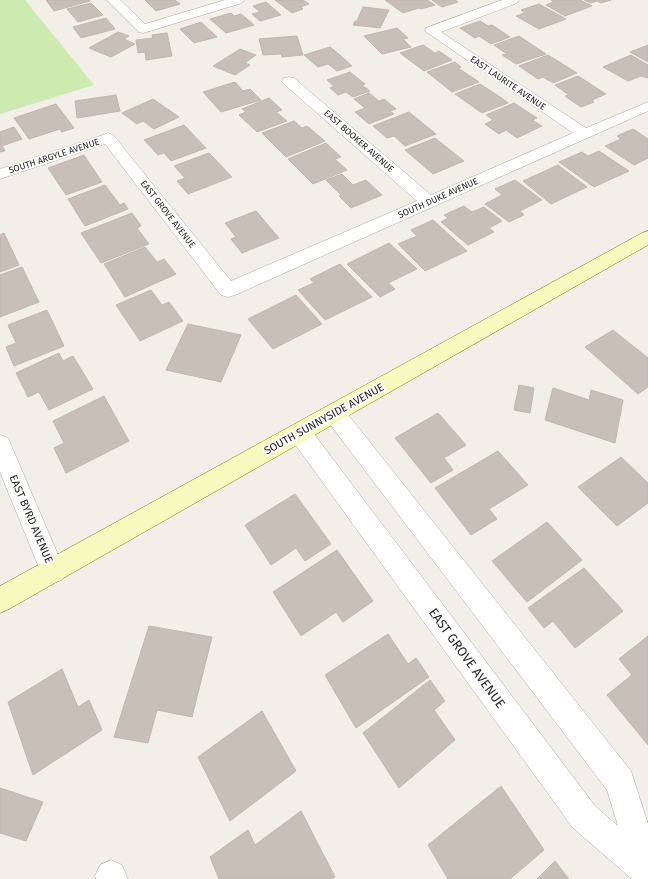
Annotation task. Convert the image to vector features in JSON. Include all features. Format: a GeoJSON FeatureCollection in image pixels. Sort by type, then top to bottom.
{"type":"FeatureCollection","features":[{"type":"Feature","properties":{"kind":"street"},"geometry":{"type":"LineString","coordinates":[[113,0],[143,29],[238,0]]}},
{"type":"Feature","properties":{"kind":"street","name":"EAST LAURITE AVENUE"},"geometry":{"type":"LineString","coordinates":[[513,0],[431,31],[585,134]]}},
{"type":"Feature","properties":{"kind":"street","name":"EAST BOOKER AVENUE"},"geometry":{"type":"LineString","coordinates":[[289,81],[429,202]]}},
{"type":"Feature","properties":{"kind":"street","name":"SOUTH DUKE AVENUE"},"geometry":{"type":"LineString","coordinates":[[228,290],[648,106]]}},
{"type":"Feature","properties":{"kind":"street","name":"SOUTH ARGYLE AVENUE"},"geometry":{"type":"LineString","coordinates":[[0,174],[108,138]]}},
{"type":"Feature","properties":{"kind":"street","name":"EAST GROVE AVENUE"},"geometry":{"type":"LineString","coordinates":[[108,138],[228,290]]}},
{"type":"Feature","properties":{"kind":"street","name":"SOUTH SUNNYSIDE AVENUE"},"geometry":{"type":"LineString","coordinates":[[0,600],[648,238]]}},
{"type":"Feature","properties":{"kind":"street","name":"EAST GROVE AVENUE"},"geometry":{"type":"LineString","coordinates":[[334,414],[620,782],[648,871]]}},
{"type":"Feature","properties":{"kind":"street","name":"EAST GROVE AVENUE"},"geometry":{"type":"LineString","coordinates":[[300,433],[584,817],[648,871]]}},
{"type":"Feature","properties":{"kind":"street","name":"EAST BYRD AVENUE"},"geometry":{"type":"LineString","coordinates":[[0,445],[53,571]]}},
{"type":"Feature","properties":{"kind":"green space"},"geometry":{"type":"Polygon","coordinates":[[[0,0],[25,0],[94,85],[0,114],[0,0]]]}},
{"type":"Feature","properties":{"kind":"building"},"geometry":{"type":"Polygon","coordinates":[[[46,0],[89,0],[90,1],[54,11],[46,0]]]}},
{"type":"Feature","properties":{"kind":"building"},"geometry":{"type":"Polygon","coordinates":[[[145,0],[175,0],[180,4],[156,11],[145,0]]]}},
{"type":"Feature","properties":{"kind":"building"},"geometry":{"type":"Polygon","coordinates":[[[275,0],[303,0],[309,4],[300,7],[303,9],[292,13],[275,0]]]}},
{"type":"Feature","properties":{"kind":"building"},"geometry":{"type":"Polygon","coordinates":[[[385,0],[427,0],[435,5],[403,13],[385,0]]]}},
{"type":"Feature","properties":{"kind":"building"},"geometry":{"type":"Polygon","coordinates":[[[432,0],[455,0],[458,2],[442,7],[432,0]]]}},
{"type":"Feature","properties":{"kind":"building"},"geometry":{"type":"Polygon","coordinates":[[[551,0],[580,0],[592,6],[565,16],[546,5],[553,2],[551,0]]]}},
{"type":"Feature","properties":{"kind":"building"},"geometry":{"type":"Polygon","coordinates":[[[584,0],[611,0],[601,3],[597,1],[590,3],[584,0]]]}},
{"type":"Feature","properties":{"kind":"building"},"geometry":{"type":"Polygon","coordinates":[[[266,2],[281,15],[260,21],[252,14],[260,12],[253,6],[266,2]]]}},
{"type":"Feature","properties":{"kind":"building"},"geometry":{"type":"Polygon","coordinates":[[[91,3],[103,15],[78,22],[67,9],[91,3]]]}},
{"type":"Feature","properties":{"kind":"building"},"geometry":{"type":"Polygon","coordinates":[[[539,4],[566,19],[539,29],[516,16],[525,13],[521,10],[539,4]]]}},
{"type":"Feature","properties":{"kind":"building"},"geometry":{"type":"Polygon","coordinates":[[[363,7],[389,10],[380,28],[353,25],[355,21],[357,21],[363,7]]]}},
{"type":"Feature","properties":{"kind":"building"},"geometry":{"type":"Polygon","coordinates":[[[231,13],[234,16],[241,14],[254,25],[226,33],[210,19],[231,13]]]}},
{"type":"Feature","properties":{"kind":"building"},"geometry":{"type":"Polygon","coordinates":[[[106,18],[115,29],[81,38],[73,27],[106,18]]]}},
{"type":"Feature","properties":{"kind":"building"},"geometry":{"type":"Polygon","coordinates":[[[480,21],[488,26],[492,25],[510,37],[491,44],[479,36],[475,38],[460,28],[480,21]]]}},
{"type":"Feature","properties":{"kind":"building"},"geometry":{"type":"Polygon","coordinates":[[[201,22],[217,37],[194,43],[180,29],[201,22]]]}},
{"type":"Feature","properties":{"kind":"building"},"geometry":{"type":"Polygon","coordinates":[[[397,28],[408,38],[403,39],[411,47],[382,54],[364,36],[397,28]]]}},
{"type":"Feature","properties":{"kind":"building"},"geometry":{"type":"Polygon","coordinates":[[[118,32],[129,36],[124,39],[135,44],[111,57],[89,48],[118,32]]]}},
{"type":"Feature","properties":{"kind":"building"},"geometry":{"type":"Polygon","coordinates":[[[167,33],[172,56],[146,60],[145,52],[138,53],[136,40],[153,38],[152,35],[167,33]]]}},
{"type":"Feature","properties":{"kind":"building"},"geometry":{"type":"Polygon","coordinates":[[[297,36],[303,55],[282,57],[281,54],[263,55],[259,39],[297,36]]]}},
{"type":"Feature","properties":{"kind":"building"},"geometry":{"type":"Polygon","coordinates":[[[519,36],[546,54],[516,64],[502,55],[507,54],[494,45],[519,36]]]}},
{"type":"Feature","properties":{"kind":"building"},"geometry":{"type":"Polygon","coordinates":[[[423,45],[435,53],[439,51],[452,60],[424,71],[400,53],[423,45]]]}},
{"type":"Feature","properties":{"kind":"building"},"geometry":{"type":"Polygon","coordinates":[[[648,45],[648,62],[630,52],[648,45]]]}},
{"type":"Feature","properties":{"kind":"building"},"geometry":{"type":"Polygon","coordinates":[[[330,47],[352,66],[337,71],[328,64],[318,67],[304,55],[330,47]]]}},
{"type":"Feature","properties":{"kind":"building"},"geometry":{"type":"Polygon","coordinates":[[[240,49],[256,55],[245,63],[250,65],[235,75],[213,66],[240,49]]]}},
{"type":"Feature","properties":{"kind":"building"},"geometry":{"type":"Polygon","coordinates":[[[548,55],[577,73],[553,83],[543,77],[538,79],[519,66],[548,55]]]}},
{"type":"Feature","properties":{"kind":"building"},"geometry":{"type":"Polygon","coordinates":[[[631,55],[648,65],[648,78],[641,76],[628,81],[603,67],[631,55]]]}},
{"type":"Feature","properties":{"kind":"building"},"geometry":{"type":"Polygon","coordinates":[[[455,62],[461,67],[458,68],[479,82],[452,92],[427,72],[455,62]]]}},
{"type":"Feature","properties":{"kind":"building"},"geometry":{"type":"Polygon","coordinates":[[[350,72],[365,84],[362,85],[370,91],[353,97],[346,92],[338,95],[330,88],[334,86],[327,80],[350,72]]]}},
{"type":"Feature","properties":{"kind":"building"},"geometry":{"type":"Polygon","coordinates":[[[578,76],[606,94],[592,100],[594,102],[581,107],[565,96],[569,95],[555,85],[578,76]]]}},
{"type":"Feature","properties":{"kind":"building"},"geometry":{"type":"Polygon","coordinates":[[[235,82],[243,91],[250,89],[261,100],[221,112],[203,92],[235,82]]]}},
{"type":"Feature","properties":{"kind":"building"},"geometry":{"type":"Polygon","coordinates":[[[480,84],[508,103],[482,113],[455,94],[480,84]]]}},
{"type":"Feature","properties":{"kind":"building"},"geometry":{"type":"Polygon","coordinates":[[[369,93],[379,101],[384,99],[396,109],[390,111],[394,114],[369,124],[355,112],[365,108],[354,99],[369,93]]]}},
{"type":"Feature","properties":{"kind":"building"},"geometry":{"type":"Polygon","coordinates":[[[116,95],[120,111],[77,118],[75,101],[116,95]]]}},
{"type":"Feature","properties":{"kind":"building"},"geometry":{"type":"Polygon","coordinates":[[[269,98],[282,110],[276,112],[287,121],[257,132],[239,115],[246,112],[242,109],[269,98]]]}},
{"type":"Feature","properties":{"kind":"building"},"geometry":{"type":"Polygon","coordinates":[[[153,99],[179,117],[154,129],[143,121],[137,124],[122,113],[153,99]]]}},
{"type":"Feature","properties":{"kind":"building"},"geometry":{"type":"Polygon","coordinates":[[[514,103],[537,118],[532,120],[542,126],[517,138],[506,130],[499,134],[485,124],[493,120],[486,115],[514,103]]]}},
{"type":"Feature","properties":{"kind":"building"},"geometry":{"type":"Polygon","coordinates":[[[56,104],[74,128],[62,132],[60,129],[29,139],[14,118],[56,104]]]}},
{"type":"Feature","properties":{"kind":"building"},"geometry":{"type":"Polygon","coordinates":[[[409,112],[436,134],[405,146],[394,136],[387,138],[373,126],[409,112]]]}},
{"type":"Feature","properties":{"kind":"building"},"geometry":{"type":"Polygon","coordinates":[[[294,121],[302,128],[307,126],[325,141],[286,157],[262,133],[294,121]]]}},
{"type":"Feature","properties":{"kind":"building"},"geometry":{"type":"Polygon","coordinates":[[[184,125],[206,148],[171,161],[164,153],[158,155],[144,140],[184,125]]]}},
{"type":"Feature","properties":{"kind":"building"},"geometry":{"type":"Polygon","coordinates":[[[14,127],[22,139],[2,146],[5,151],[0,152],[0,132],[14,127]]]}},
{"type":"Feature","properties":{"kind":"building"},"geometry":{"type":"Polygon","coordinates":[[[633,129],[648,139],[648,158],[634,165],[605,146],[621,139],[617,136],[633,129]]]}},
{"type":"Feature","properties":{"kind":"building"},"geometry":{"type":"Polygon","coordinates":[[[435,138],[464,161],[433,174],[405,150],[435,138]]]}},
{"type":"Feature","properties":{"kind":"building"},"geometry":{"type":"Polygon","coordinates":[[[326,143],[341,157],[335,159],[347,170],[313,184],[288,159],[326,143]]]}},
{"type":"Feature","properties":{"kind":"building"},"geometry":{"type":"Polygon","coordinates":[[[599,151],[629,171],[594,187],[559,162],[582,152],[588,156],[599,151]]]}},
{"type":"Feature","properties":{"kind":"building"},"geometry":{"type":"Polygon","coordinates":[[[209,153],[232,177],[188,194],[177,181],[185,178],[174,166],[209,153]]]}},
{"type":"Feature","properties":{"kind":"building"},"geometry":{"type":"Polygon","coordinates":[[[84,155],[102,182],[66,195],[48,168],[84,155]]]}},
{"type":"Feature","properties":{"kind":"building"},"geometry":{"type":"Polygon","coordinates":[[[558,165],[587,187],[551,204],[523,181],[558,165]]]}},
{"type":"Feature","properties":{"kind":"building"},"geometry":{"type":"Polygon","coordinates":[[[342,174],[353,185],[366,180],[382,195],[351,208],[326,180],[342,174]]]}},
{"type":"Feature","properties":{"kind":"building"},"geometry":{"type":"Polygon","coordinates":[[[515,180],[542,200],[520,211],[524,215],[509,222],[485,204],[502,195],[495,189],[515,180]]]}},
{"type":"Feature","properties":{"kind":"building"},"geometry":{"type":"Polygon","coordinates":[[[105,185],[120,205],[124,203],[128,209],[85,226],[68,199],[105,185]]]}},
{"type":"Feature","properties":{"kind":"building"},"geometry":{"type":"Polygon","coordinates":[[[464,206],[472,212],[484,207],[502,221],[489,228],[494,232],[468,245],[441,222],[448,218],[444,215],[464,206]]]}},
{"type":"Feature","properties":{"kind":"building"},"geometry":{"type":"Polygon","coordinates":[[[256,211],[279,238],[242,253],[231,239],[236,237],[225,223],[256,211]]]}},
{"type":"Feature","properties":{"kind":"building"},"geometry":{"type":"Polygon","coordinates":[[[132,213],[141,226],[137,228],[149,244],[101,263],[81,233],[132,213]]]}},
{"type":"Feature","properties":{"kind":"building"},"geometry":{"type":"Polygon","coordinates":[[[433,220],[467,251],[425,271],[398,244],[417,236],[411,230],[433,220]]]}},
{"type":"Feature","properties":{"kind":"building"},"geometry":{"type":"Polygon","coordinates":[[[4,233],[19,265],[0,272],[0,235],[4,233]]]}},
{"type":"Feature","properties":{"kind":"building"},"geometry":{"type":"Polygon","coordinates":[[[389,243],[417,269],[388,283],[395,289],[380,297],[347,264],[389,243]]]}},
{"type":"Feature","properties":{"kind":"building"},"geometry":{"type":"Polygon","coordinates":[[[145,247],[157,262],[164,259],[176,274],[125,297],[104,264],[145,247]]]}},
{"type":"Feature","properties":{"kind":"building"},"geometry":{"type":"Polygon","coordinates":[[[340,264],[372,297],[325,320],[298,290],[314,283],[310,279],[340,264]]]}},
{"type":"Feature","properties":{"kind":"building"},"geometry":{"type":"Polygon","coordinates":[[[22,267],[39,302],[0,317],[0,275],[22,267]]]}},
{"type":"Feature","properties":{"kind":"building"},"geometry":{"type":"Polygon","coordinates":[[[151,290],[162,305],[169,302],[183,321],[140,341],[116,305],[151,290]]]}},
{"type":"Feature","properties":{"kind":"building"},"geometry":{"type":"Polygon","coordinates":[[[296,295],[322,324],[273,349],[248,319],[296,295]]]}},
{"type":"Feature","properties":{"kind":"building"},"geometry":{"type":"Polygon","coordinates":[[[47,310],[64,346],[14,366],[6,347],[16,343],[8,325],[47,310]]]}},
{"type":"Feature","properties":{"kind":"building"},"geometry":{"type":"Polygon","coordinates":[[[188,324],[241,335],[221,382],[166,370],[188,324]]]}},
{"type":"Feature","properties":{"kind":"building"},"geometry":{"type":"Polygon","coordinates":[[[613,330],[648,358],[648,387],[638,394],[585,347],[613,330]]]}},
{"type":"Feature","properties":{"kind":"building"},"geometry":{"type":"Polygon","coordinates":[[[59,353],[63,361],[73,356],[93,389],[49,410],[39,392],[28,397],[16,373],[59,353]]]}},
{"type":"Feature","properties":{"kind":"building"},"geometry":{"type":"Polygon","coordinates":[[[519,385],[534,388],[530,413],[514,410],[519,385]]]}},
{"type":"Feature","properties":{"kind":"building"},"geometry":{"type":"Polygon","coordinates":[[[553,388],[589,400],[591,390],[623,400],[615,443],[545,420],[553,388]]]}},
{"type":"Feature","properties":{"kind":"building"},"geometry":{"type":"Polygon","coordinates":[[[104,396],[129,441],[66,473],[54,448],[64,443],[53,421],[104,396]]]}},
{"type":"Feature","properties":{"kind":"building"},"geometry":{"type":"Polygon","coordinates":[[[438,413],[466,445],[444,458],[453,470],[431,483],[395,438],[438,413]]]}},
{"type":"Feature","properties":{"kind":"building"},"geometry":{"type":"Polygon","coordinates":[[[498,451],[528,485],[489,509],[497,519],[471,535],[435,488],[498,451]]]}},
{"type":"Feature","properties":{"kind":"building"},"geometry":{"type":"Polygon","coordinates":[[[621,457],[648,483],[648,503],[617,526],[578,487],[621,457]]]}},
{"type":"Feature","properties":{"kind":"building"},"geometry":{"type":"Polygon","coordinates":[[[295,494],[331,544],[305,561],[296,548],[271,565],[245,525],[295,494]]]}},
{"type":"Feature","properties":{"kind":"building"},"geometry":{"type":"Polygon","coordinates":[[[547,522],[582,560],[527,602],[492,561],[547,522]]]}},
{"type":"Feature","properties":{"kind":"building"},"geometry":{"type":"Polygon","coordinates":[[[337,550],[373,601],[343,622],[336,612],[301,636],[273,592],[337,550]]]}},
{"type":"Feature","properties":{"kind":"building"},"geometry":{"type":"Polygon","coordinates":[[[584,568],[623,611],[575,648],[553,621],[544,628],[528,608],[584,568]]]}},
{"type":"Feature","properties":{"kind":"building"},"geometry":{"type":"Polygon","coordinates":[[[149,626],[212,637],[192,717],[157,710],[148,743],[114,737],[149,626]]]}},
{"type":"Feature","properties":{"kind":"building"},"geometry":{"type":"Polygon","coordinates":[[[388,634],[408,664],[416,658],[429,677],[356,728],[325,675],[388,634]]]}},
{"type":"Feature","properties":{"kind":"building"},"geometry":{"type":"Polygon","coordinates":[[[648,636],[648,745],[607,695],[632,675],[619,659],[648,636]]]}},
{"type":"Feature","properties":{"kind":"building"},"geometry":{"type":"Polygon","coordinates":[[[62,669],[78,707],[89,700],[102,730],[33,775],[8,702],[62,669]]]}},
{"type":"Feature","properties":{"kind":"building"},"geometry":{"type":"Polygon","coordinates":[[[430,680],[445,701],[434,710],[455,740],[399,788],[363,733],[430,680]]]}},
{"type":"Feature","properties":{"kind":"building"},"geometry":{"type":"Polygon","coordinates":[[[262,711],[296,771],[230,821],[198,757],[262,711]]]}},
{"type":"Feature","properties":{"kind":"building"},"geometry":{"type":"Polygon","coordinates":[[[501,786],[544,850],[510,879],[448,879],[428,845],[501,786]]]}},
{"type":"Feature","properties":{"kind":"building"},"geometry":{"type":"Polygon","coordinates":[[[0,788],[43,802],[26,841],[0,833],[0,788]]]}},
{"type":"Feature","properties":{"kind":"building"},"geometry":{"type":"Polygon","coordinates":[[[301,811],[335,877],[332,879],[219,879],[210,857],[248,830],[255,845],[301,811]]]}},
{"type":"Feature","properties":{"kind":"building"},"geometry":{"type":"Polygon","coordinates":[[[555,861],[569,879],[537,879],[555,861]]]}}]}
